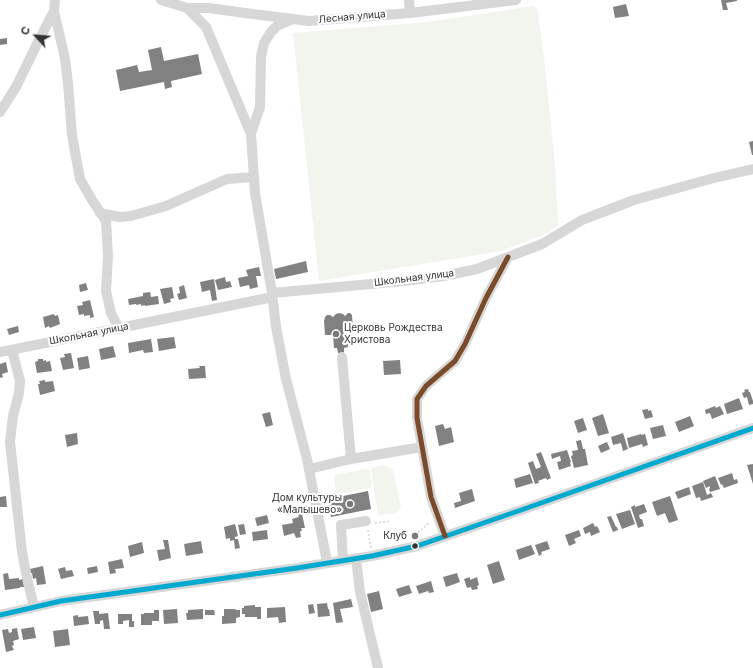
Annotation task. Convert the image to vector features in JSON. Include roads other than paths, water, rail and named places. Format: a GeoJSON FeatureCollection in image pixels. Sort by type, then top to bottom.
{"type":"FeatureCollection","features":[{"type":"Feature","properties":{"kind":"street"},"geometry":{"type":"LineString","coordinates":[[55,0],[54,11],[65,59],[72,135],[80,178],[106,221],[108,256],[106,291],[111,313],[119,329]]}},
{"type":"Feature","properties":{"kind":"street"},"geometry":{"type":"LineString","coordinates":[[161,0],[187,8],[206,27],[251,134],[256,193],[273,295],[276,327],[286,378],[309,469],[327,562]]}},
{"type":"Feature","properties":{"kind":"street"},"geometry":{"type":"LineString","coordinates":[[410,0],[410,13]]}},
{"type":"Feature","properties":{"kind":"street","name":"Лесная улица"},"geometry":{"type":"LineString","coordinates":[[187,8],[209,8],[309,21],[410,13],[516,0]]}},
{"type":"Feature","properties":{"kind":"street"},"geometry":{"type":"LineString","coordinates":[[0,112],[16,87],[54,11]]}},
{"type":"Feature","properties":{"kind":"street"},"geometry":{"type":"LineString","coordinates":[[251,134],[260,107],[261,57],[264,43],[277,26],[293,19]]}},
{"type":"Feature","properties":{"kind":"street","name":"Школьная улица"},"geometry":{"type":"LineString","coordinates":[[0,352],[119,329],[273,295],[444,276],[477,269],[542,244],[582,220],[634,200],[753,169]]}},
{"type":"Feature","properties":{"kind":"street"},"geometry":{"type":"LineString","coordinates":[[100,213],[118,217],[131,216],[166,206],[227,179],[254,177]]}},
{"type":"Feature","properties":{"kind":"street"},"geometry":{"type":"LineString","coordinates":[[445,536],[431,497],[417,418],[417,399],[426,386],[458,356],[508,257]]}},
{"type":"Feature","properties":{"kind":"street"},"geometry":{"type":"LineString","coordinates":[[12,350],[20,381],[13,416],[10,442],[22,552],[26,578],[34,607]]}},
{"type":"Feature","properties":{"kind":"street"},"geometry":{"type":"LineString","coordinates":[[342,357],[351,459]]}},
{"type":"Feature","properties":{"kind":"street"},"geometry":{"type":"LineString","coordinates":[[0,615],[61,601],[296,568],[372,556],[417,546],[753,428]]}},
{"type":"Feature","properties":{"kind":"street"},"geometry":{"type":"LineString","coordinates":[[309,469],[351,459],[422,447]]}},
{"type":"Feature","properties":{"kind":"street"},"geometry":{"type":"LineString","coordinates":[[343,560],[341,525],[367,523]]}},
{"type":"Feature","properties":{"kind":"street"},"geometry":{"type":"LineString","coordinates":[[356,558],[360,592],[378,668]]}},
{"type":"Feature","properties":{"kind":"place","name":"Церковь Рождества Христова"},"geometry":{"type":"Point","coordinates":[336,334]}},
{"type":"Feature","properties":{"kind":"place","name":"Дом культуры «Малышево»"},"geometry":{"type":"Point","coordinates":[350,504]}},
{"type":"Feature","properties":{"kind":"place","name":"Клуб"},"geometry":{"type":"Point","coordinates":[415,536]}}]}
